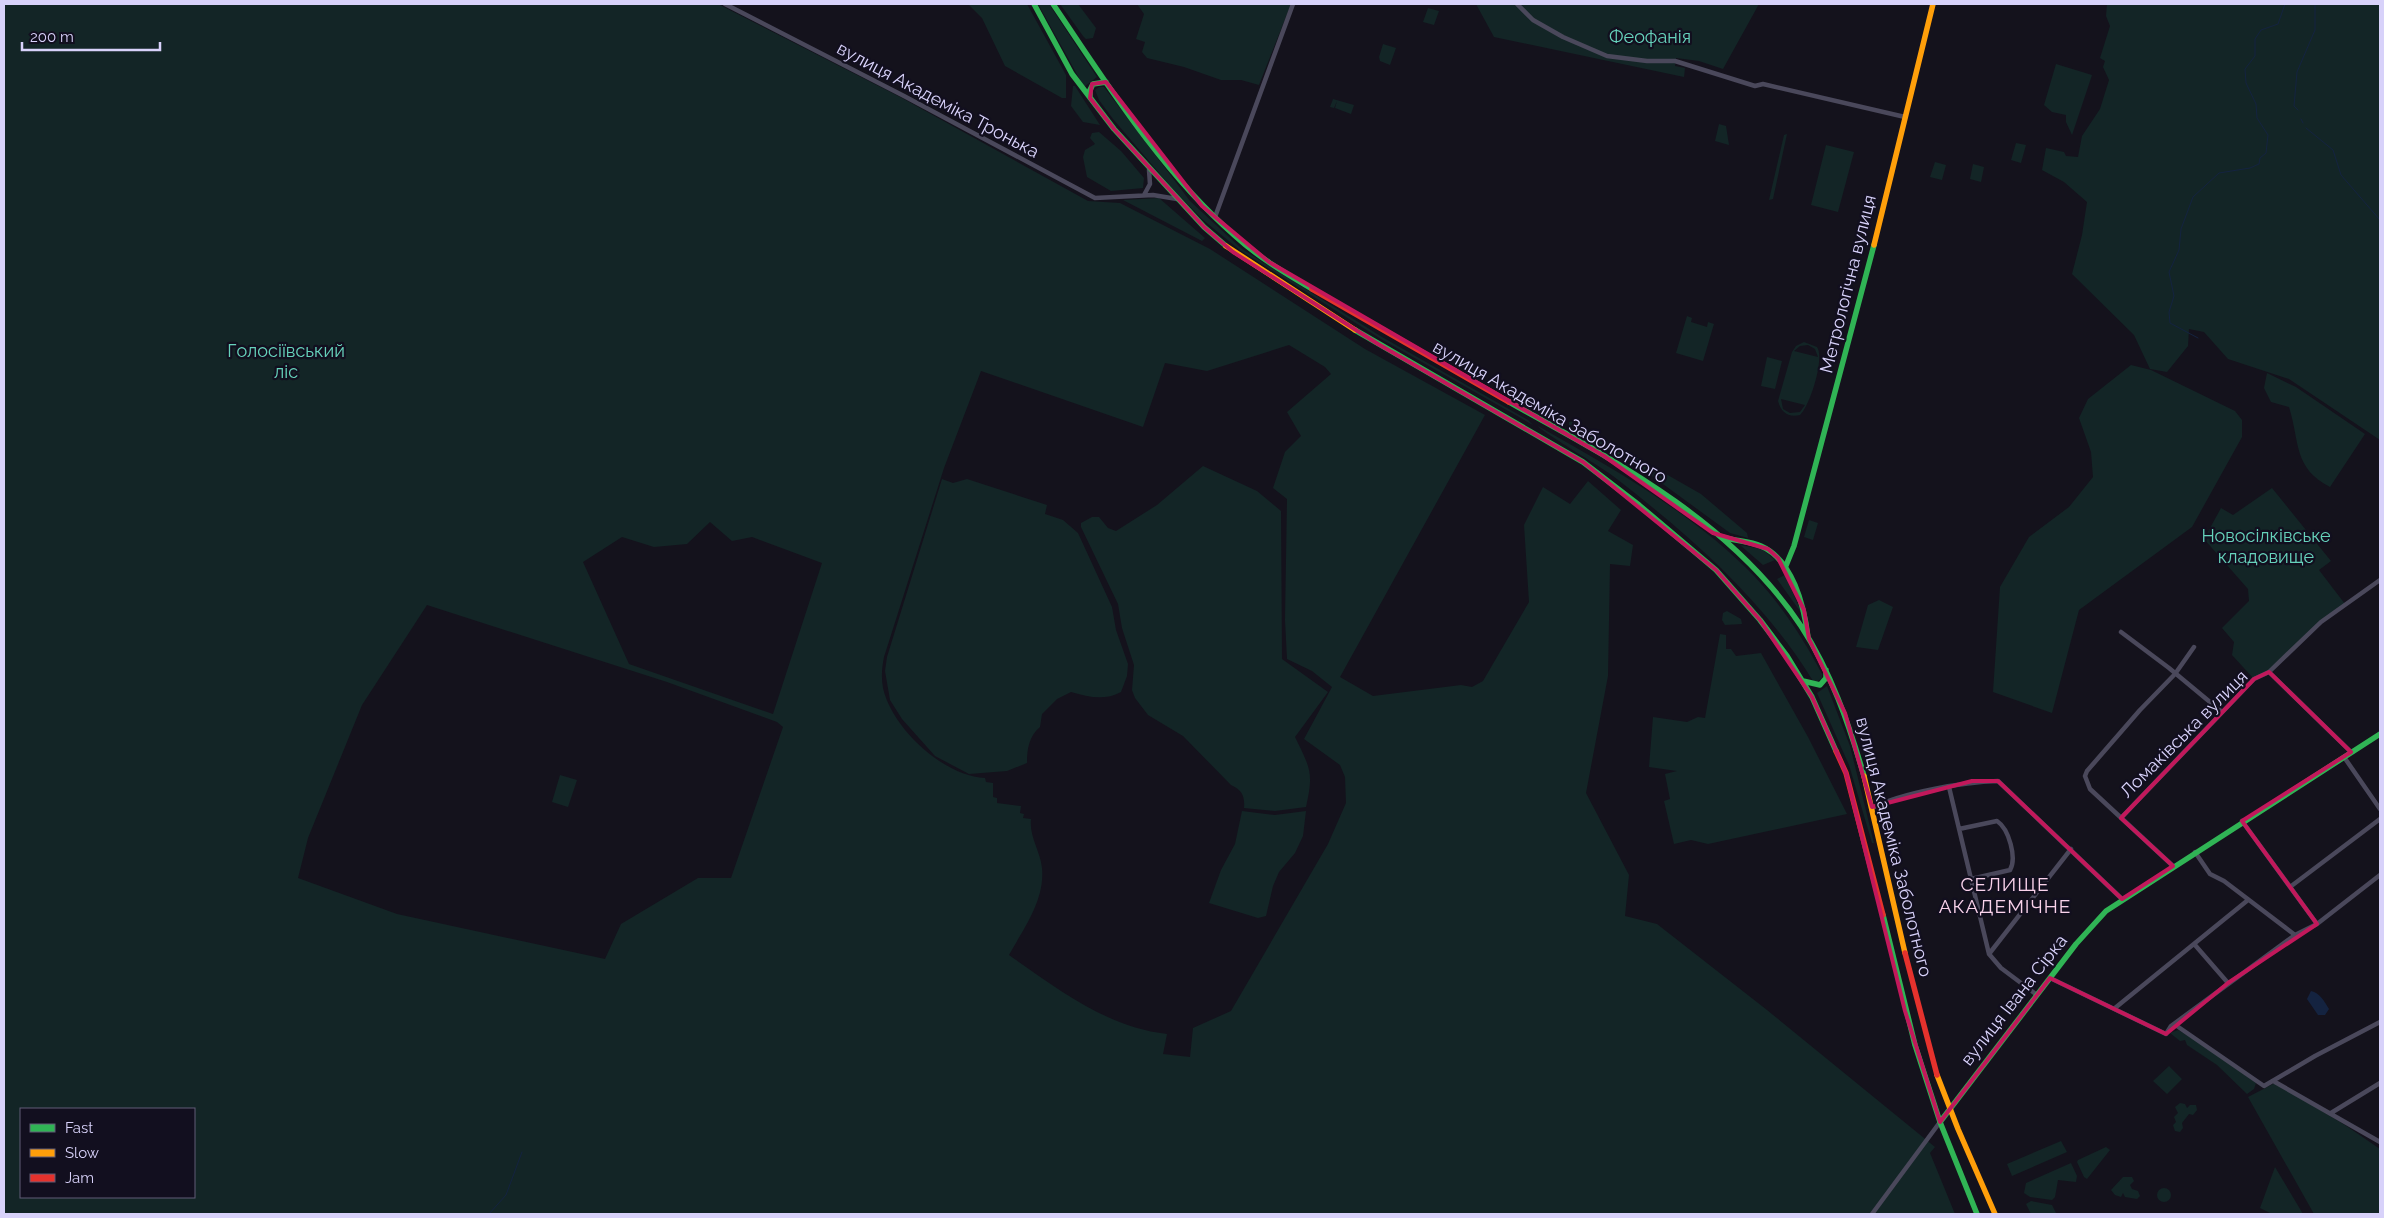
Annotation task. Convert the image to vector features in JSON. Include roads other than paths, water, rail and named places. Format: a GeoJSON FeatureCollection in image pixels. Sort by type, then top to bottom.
{"type":"FeatureCollection","features":[{"type":"Feature","properties":{"kind":"main road","name":"вулиця Академіка Заболотного"},"geometry":{"type":"LineString","coordinates":[[1034,4],[1060,54],[1090,98],[1149,170],[1204,227],[1261,272],[1395,354],[1551,442],[1612,484],[1681,539],[1733,587],[1764,625],[1803,681],[1829,733],[1853,796],[1908,1019],[1940,1122],[1977,1214]]}},
{"type":"Feature","properties":{"kind":"main road","name":"вулиця Академіка Заболотного"},"geometry":{"type":"LineString","coordinates":[[1054,4],[1106,82],[1161,156],[1214,218],[1269,262],[1391,336],[1604,456],[1652,486],[1714,533],[1767,582],[1782,600],[1809,639],[1826,670],[1853,733],[1926,1041],[1949,1109],[1995,1214]]}},
{"type":"Feature","properties":{"kind":"main road","name":"Метрологічна вулиця"},"geometry":{"type":"LineString","coordinates":[[1785,568],[1794,546],[1848,348],[1933,4]]}},
{"type":"Feature","properties":{"kind":"main road"},"geometry":{"type":"LineString","coordinates":[[1090,98],[1089,93],[1092,84],[1106,82]]}},
{"type":"Feature","properties":{"kind":"main road"},"geometry":{"type":"LineString","coordinates":[[1714,533],[1732,540],[1768,549],[1785,568],[1804,610],[1809,639]]}},
{"type":"Feature","properties":{"kind":"main road"},"geometry":{"type":"LineString","coordinates":[[1803,681],[1820,685],[1826,678],[1826,670]]}},
{"type":"Feature","properties":{"kind":"main road","name":"вулиця Івана Сірка"},"geometry":{"type":"LineString","coordinates":[[1940,1122],[2050,978],[2098,919],[2129,894],[2380,734]]}},
{"type":"Feature","properties":{"kind":"street","name":"вулиця Академіка Тронька"},"geometry":{"type":"LineString","coordinates":[[725,4],[904,96],[1095,198],[1160,195],[1177,200]]}},
{"type":"Feature","properties":{"kind":"street"},"geometry":{"type":"LineString","coordinates":[[1214,218],[1293,4]]}},
{"type":"Feature","properties":{"kind":"street"},"geometry":{"type":"LineString","coordinates":[[1517,4],[1533,20],[1607,56],[1647,61],[1675,61],[1755,86],[1763,84],[1905,116]]}},
{"type":"Feature","properties":{"kind":"street"},"geometry":{"type":"LineString","coordinates":[[1144,195],[1150,184],[1149,170]]}},
{"type":"Feature","properties":{"kind":"street","name":"Ломаківська вулиця"},"geometry":{"type":"LineString","coordinates":[[2121,818],[2254,679],[2269,672],[2321,622],[2380,580]]}},
{"type":"Feature","properties":{"kind":"street"},"geometry":{"type":"LineString","coordinates":[[2121,632],[2222,712]]}},
{"type":"Feature","properties":{"kind":"street"},"geometry":{"type":"LineString","coordinates":[[2173,866],[2090,789],[2085,776],[2087,771],[2140,710],[2175,674],[2194,648]]}},
{"type":"Feature","properties":{"kind":"street"},"geometry":{"type":"LineString","coordinates":[[2269,672],[2351,752]]}},
{"type":"Feature","properties":{"kind":"street"},"geometry":{"type":"LineString","coordinates":[[2344,757],[2380,809]]}},
{"type":"Feature","properties":{"kind":"street"},"geometry":{"type":"LineString","coordinates":[[1872,808],[1884,802],[1972,781],[1998,781],[2122,899]]}},
{"type":"Feature","properties":{"kind":"street"},"geometry":{"type":"LineString","coordinates":[[1949,786],[1989,954],[2001,968],[2037,995]]}},
{"type":"Feature","properties":{"kind":"street"},"geometry":{"type":"LineString","coordinates":[[2290,887],[2380,819]]}},
{"type":"Feature","properties":{"kind":"street"},"geometry":{"type":"LineString","coordinates":[[1959,829],[1997,821],[2004,827],[2009,841],[2013,862],[2010,870],[1972,880]]}},
{"type":"Feature","properties":{"kind":"street"},"geometry":{"type":"LineString","coordinates":[[2242,821],[2317,924]]}},
{"type":"Feature","properties":{"kind":"street"},"geometry":{"type":"LineString","coordinates":[[1989,954],[2071,849]]}},
{"type":"Feature","properties":{"kind":"street"},"geometry":{"type":"LineString","coordinates":[[2195,852],[2210,874],[2224,880],[2294,935]]}},
{"type":"Feature","properties":{"kind":"street"},"geometry":{"type":"LineString","coordinates":[[2050,978],[2166,1034],[2173,1025],[2228,983],[2294,935],[2317,924],[2380,875]]}},
{"type":"Feature","properties":{"kind":"street"},"geometry":{"type":"LineString","coordinates":[[2115,1008],[2195,945],[2248,900]]}},
{"type":"Feature","properties":{"kind":"street"},"geometry":{"type":"LineString","coordinates":[[2195,945],[2228,983]]}},
{"type":"Feature","properties":{"kind":"street"},"geometry":{"type":"LineString","coordinates":[[2173,1025],[2264,1086],[2275,1082],[2315,1056],[2380,1022]]}},
{"type":"Feature","properties":{"kind":"street"},"geometry":{"type":"LineString","coordinates":[[2275,1082],[2380,1142]]}},
{"type":"Feature","properties":{"kind":"street"},"geometry":{"type":"LineString","coordinates":[[2331,1113],[2380,1083]]}},
{"type":"Feature","properties":{"kind":"street"},"geometry":{"type":"LineString","coordinates":[[1872,1214],[1940,1122]]}},
{"type":"Feature","properties":{"kind":"water"},"geometry":{"type":"Polygon","coordinates":[[[2311,991],[2319,995],[2329,1009],[2325,1015],[2318,1015],[2307,999],[2311,991]]]}},
{"type":"Feature","properties":{"kind":"waterway"},"geometry":{"type":"LineString","coordinates":[[2198,338],[2170,323],[2169,312],[2174,296],[2169,272],[2179,250],[2181,229],[2193,197],[2219,173],[2250,168],[2259,164],[2260,158],[2266,153],[2268,135],[2257,118],[2256,104],[2246,83],[2245,69],[2255,56],[2255,39],[2261,30],[2278,24],[2285,4]]}},
{"type":"Feature","properties":{"kind":"waterway"},"geometry":{"type":"LineString","coordinates":[[2298,110],[2294,106],[2297,72],[2315,30],[2315,4]]}},
{"type":"Feature","properties":{"kind":"waterway"},"geometry":{"type":"LineString","coordinates":[[2301,119],[2303,123]]}},
{"type":"Feature","properties":{"kind":"waterway"},"geometry":{"type":"LineString","coordinates":[[2306,128],[2333,150],[2341,175],[2380,220]]}},
{"type":"Feature","properties":{"kind":"waterway"},"geometry":{"type":"LineString","coordinates":[[489,1214],[506,1195],[522,1152]]}},
{"type":"Feature","properties":{"kind":"district","name":"СЕЛИЩЕ АКАДЕМІЧНЕ"},"geometry":{"type":"Point","coordinates":[2005,895]}},
{"type":"Feature","properties":{"kind":"park label","name":"Феофанія"},"geometry":{"type":"Point","coordinates":[1650,37]}},
{"type":"Feature","properties":{"kind":"park label","name":"Голосіївський ліс"},"geometry":{"type":"Point","coordinates":[286,361]}},
{"type":"Feature","properties":{"kind":"park label","name":"Новосілківське кладовище"},"geometry":{"type":"Point","coordinates":[2266,546]}}]}
